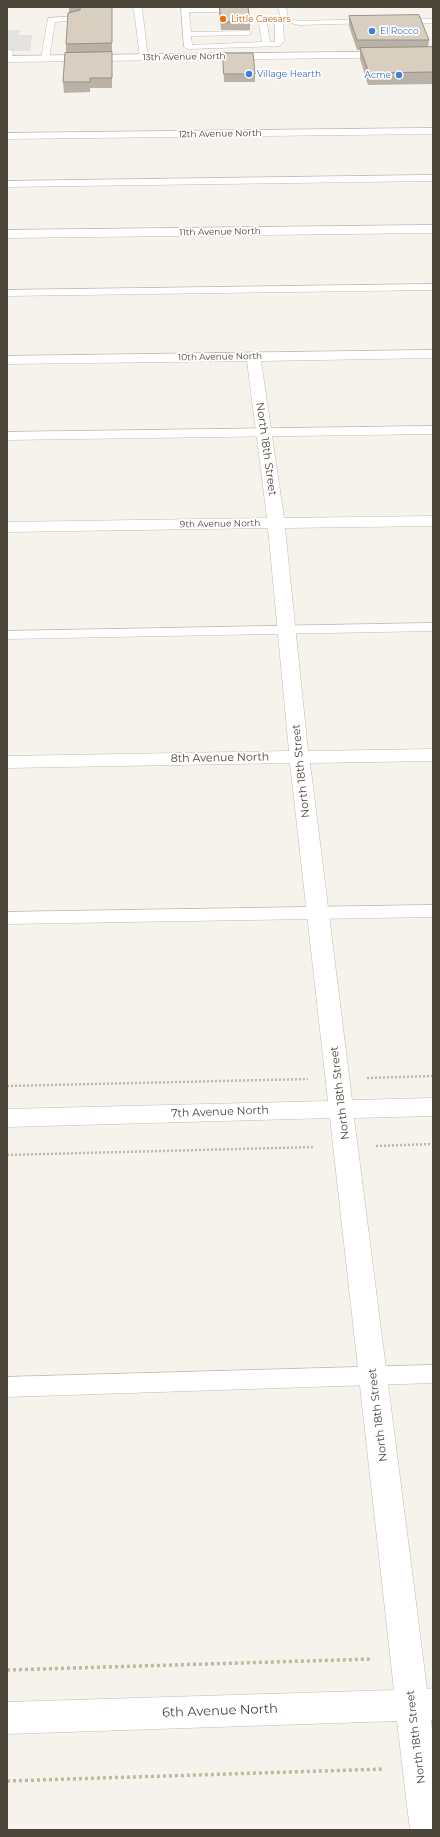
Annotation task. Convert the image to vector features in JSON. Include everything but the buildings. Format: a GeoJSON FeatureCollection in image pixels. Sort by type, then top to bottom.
{"type":"FeatureCollection","features":[{"type":"Feature","properties":{"kind":"street","name":"13th Avenue North"},"geometry":{"type":"LineString","coordinates":[[8,56],[45,59],[144,58],[188,52],[337,51],[433,54]]}},
{"type":"Feature","properties":{"kind":"street","name":"12th Avenue North"},"geometry":{"type":"LineString","coordinates":[[7,136],[433,132]]}},
{"type":"Feature","properties":{"kind":"street","name":"11th Avenue North"},"geometry":{"type":"LineString","coordinates":[[7,234],[433,229]]}},
{"type":"Feature","properties":{"kind":"street","name":"10th Avenue North"},"geometry":{"type":"LineString","coordinates":[[7,360],[433,354]]}},
{"type":"Feature","properties":{"kind":"street","name":"North 18th Street"},"geometry":{"type":"LineString","coordinates":[[253,356],[276,523],[299,757],[347,1146],[406,1658],[422,1704],[419,1768],[427,1830]]}},
{"type":"Feature","properties":{"kind":"street","name":"9th Avenue North"},"geometry":{"type":"LineString","coordinates":[[7,527],[433,520]]}},
{"type":"Feature","properties":{"kind":"street","name":"8th Avenue North"},"geometry":{"type":"LineString","coordinates":[[7,762],[433,754]]}},
{"type":"Feature","properties":{"kind":"street","name":"7th Avenue North"},"geometry":{"type":"LineString","coordinates":[[7,1118],[433,1107]]}},
{"type":"Feature","properties":{"kind":"street","name":"6th Avenue North"},"geometry":{"type":"LineString","coordinates":[[7,1718],[422,1704]]}},
{"type":"Feature","properties":{"kind":"lane"},"geometry":{"type":"LineString","coordinates":[[45,59],[51,20],[76,21],[76,7]]}},
{"type":"Feature","properties":{"kind":"lane"},"geometry":{"type":"LineString","coordinates":[[134,7],[138,8],[144,58]]}},
{"type":"Feature","properties":{"kind":"lane"},"geometry":{"type":"LineString","coordinates":[[280,8],[285,20]]}},
{"type":"Feature","properties":{"kind":"lane"},"geometry":{"type":"LineString","coordinates":[[221,10],[186,9],[188,52],[277,44],[280,42],[279,23],[285,20],[299,23],[433,20]]}},
{"type":"Feature","properties":{"kind":"lane"},"geometry":{"type":"LineString","coordinates":[[259,45],[264,44],[267,41],[261,15]]}},
{"type":"Feature","properties":{"kind":"lane"},"geometry":{"type":"LineString","coordinates":[[187,34],[248,33]]}},
{"type":"Feature","properties":{"kind":"lane"},"geometry":{"type":"LineString","coordinates":[[7,184],[433,178]]}},
{"type":"Feature","properties":{"kind":"lane"},"geometry":{"type":"LineString","coordinates":[[7,293],[433,288]]}},
{"type":"Feature","properties":{"kind":"lane"},"geometry":{"type":"LineString","coordinates":[[7,436],[433,430]]}},
{"type":"Feature","properties":{"kind":"lane"},"geometry":{"type":"LineString","coordinates":[[7,635],[433,627]]}},
{"type":"Feature","properties":{"kind":"lane"},"geometry":{"type":"LineString","coordinates":[[7,918],[433,911]]}},
{"type":"Feature","properties":{"kind":"lane"},"geometry":{"type":"LineString","coordinates":[[7,1387],[433,1374]]}},
{"type":"Feature","properties":{"kind":"path"},"geometry":{"type":"LineString","coordinates":[[7,1086],[433,1076]]}},
{"type":"Feature","properties":{"kind":"path"},"geometry":{"type":"LineString","coordinates":[[7,1155],[433,1144]]}},
{"type":"Feature","properties":{"kind":"path"},"geometry":{"type":"LineString","coordinates":[[7,1670],[406,1658]]}},
{"type":"Feature","properties":{"kind":"path"},"geometry":{"type":"LineString","coordinates":[[7,1781],[419,1768]]}},
{"type":"Feature","properties":{"kind":"shaded area"},"geometry":{"type":"Polygon","coordinates":[[[7,30],[20,30],[19,35],[32,35],[30,51],[7,51],[7,30]]]}},
{"type":"Feature","properties":{"kind":"place","name":"Little Caesars"},"geometry":{"type":"Point","coordinates":[223,19]}},
{"type":"Feature","properties":{"kind":"place","name":"El Rocco"},"geometry":{"type":"Point","coordinates":[372,31]}},
{"type":"Feature","properties":{"kind":"place","name":"Village Hearth"},"geometry":{"type":"Point","coordinates":[249,74]}},
{"type":"Feature","properties":{"kind":"place","name":"Acme"},"geometry":{"type":"Point","coordinates":[399,75]}}]}
